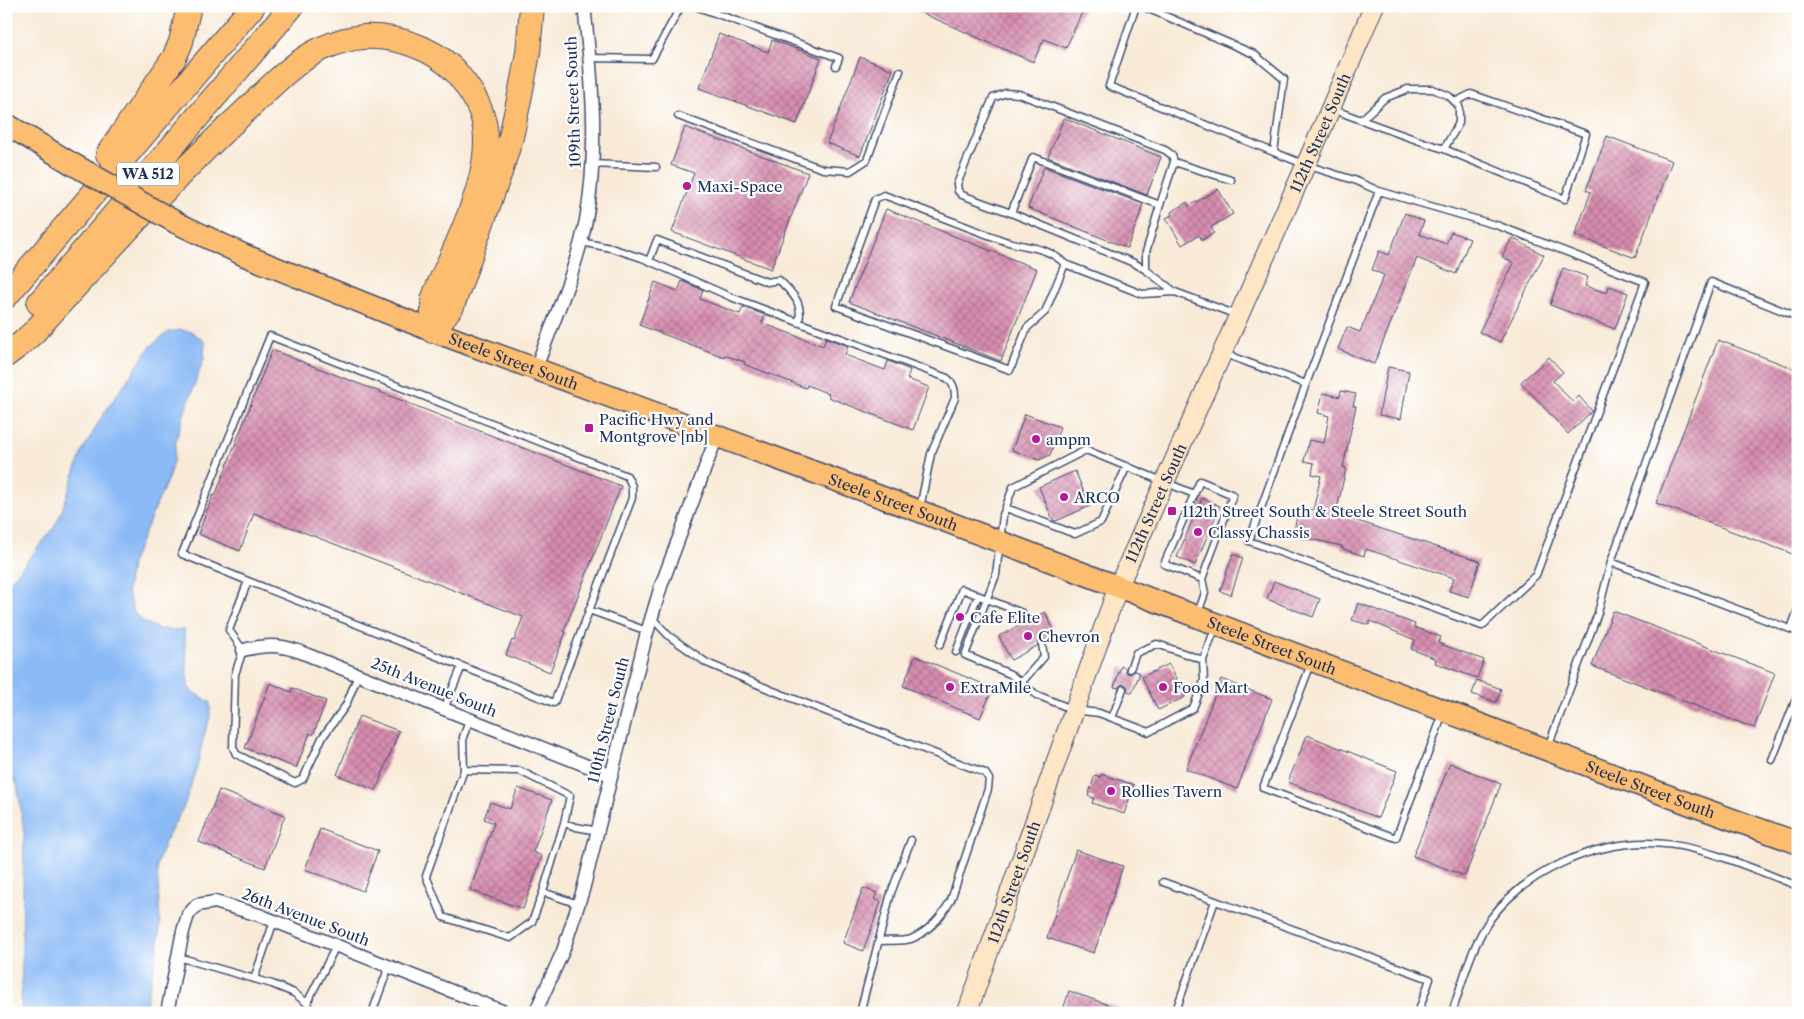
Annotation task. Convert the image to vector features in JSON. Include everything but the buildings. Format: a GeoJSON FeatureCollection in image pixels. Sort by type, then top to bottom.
{"type":"FeatureCollection","features":[{"type":"Feature","properties":{"kind":"highway"},"geometry":{"type":"LineString","coordinates":[[6,279],[117,142],[166,73],[182,42],[189,6]]}},
{"type":"Feature","properties":{"kind":"highway","name":"WA 512"},"geometry":{"type":"LineString","coordinates":[[6,296],[253,6]]}},
{"type":"Feature","properties":{"kind":"highway","name":"WA 512"},"geometry":{"type":"LineString","coordinates":[[6,343],[108,220],[292,6]]}},
{"type":"Feature","properties":{"kind":"highway"},"geometry":{"type":"LineString","coordinates":[[433,331],[452,306],[500,172],[520,96],[528,53],[532,6]]}},
{"type":"Feature","properties":{"kind":"highway"},"geometry":{"type":"LineString","coordinates":[[6,355],[35,331],[192,163],[289,70],[322,49],[364,37],[408,44],[424,49],[446,62],[474,97],[484,124],[485,148],[478,191],[433,300],[433,331]]}},
{"type":"Feature","properties":{"kind":"main road","name":"112th Street South"},"geometry":{"type":"LineString","coordinates":[[967,1013],[1118,587],[1306,165],[1374,6]]}},
{"type":"Feature","properties":{"kind":"main road","name":"Steele Street South"},"geometry":{"type":"LineString","coordinates":[[6,124],[177,223],[244,255],[433,331],[919,511],[1547,750],[1798,843]]}},
{"type":"Feature","properties":{"kind":"street","name":"109th Street South"},"geometry":{"type":"LineString","coordinates":[[536,368],[569,282],[586,220],[592,180],[593,130],[584,6]]}},
{"type":"Feature","properties":{"kind":"street","name":"110th Street South"},"geometry":{"type":"LineString","coordinates":[[535,1013],[563,951],[578,904],[598,831],[610,775],[647,631],[661,586],[717,436]]}},
{"type":"Feature","properties":{"kind":"street","name":"25th Avenue South"},"geometry":{"type":"LineString","coordinates":[[243,650],[280,645],[298,651],[610,775]]}},
{"type":"Feature","properties":{"kind":"street","name":"26th Avenue South"},"geometry":{"type":"LineString","coordinates":[[167,1013],[185,922],[192,909],[197,905],[215,902],[274,921],[507,1013]]}},
{"type":"Feature","properties":{"kind":"lane"},"geometry":{"type":"LineString","coordinates":[[589,58],[652,59],[681,6]]}},
{"type":"Feature","properties":{"kind":"lane"},"geometry":{"type":"LineString","coordinates":[[695,6],[839,58],[836,66]]}},
{"type":"Feature","properties":{"kind":"lane"},"geometry":{"type":"LineString","coordinates":[[1136,6],[1108,86],[1306,165],[1354,180],[1379,191],[1498,226],[1645,282],[1536,575],[1482,626],[1249,541],[1379,191]]}},
{"type":"Feature","properties":{"kind":"lane"},"geometry":{"type":"LineString","coordinates":[[1142,6],[1254,54],[1284,78],[1274,152]]}},
{"type":"Feature","properties":{"kind":"lane"},"geometry":{"type":"LineString","coordinates":[[678,116],[823,169],[850,171],[867,160],[900,71]]}},
{"type":"Feature","properties":{"kind":"lane"},"geometry":{"type":"LineString","coordinates":[[1361,120],[1385,98],[1408,89],[1433,89],[1449,96],[1459,106],[1460,123],[1444,150]]}},
{"type":"Feature","properties":{"kind":"lane"},"geometry":{"type":"LineString","coordinates":[[1146,270],[1146,252],[1174,162],[1172,156],[1165,150],[1019,94],[1006,92],[994,98],[957,184],[958,190],[962,195],[1134,263],[1175,292],[1238,315]]}},
{"type":"Feature","properties":{"kind":"lane"},"geometry":{"type":"LineString","coordinates":[[1331,108],[1565,198],[1586,134],[1471,94],[1455,102]]}},
{"type":"Feature","properties":{"kind":"lane"},"geometry":{"type":"LineString","coordinates":[[1011,213],[1033,158],[1160,205]]}},
{"type":"Feature","properties":{"kind":"lane"},"geometry":{"type":"LineString","coordinates":[[1174,162],[1231,180]]}},
{"type":"Feature","properties":{"kind":"lane"},"geometry":{"type":"LineString","coordinates":[[592,164],[656,167]]}},
{"type":"Feature","properties":{"kind":"lane"},"geometry":{"type":"LineString","coordinates":[[1065,264],[1045,312],[1027,328],[1010,370],[836,306],[875,199],[884,195],[1005,241],[1034,246],[1057,257],[1065,264],[1142,294],[1175,292]]}},
{"type":"Feature","properties":{"kind":"lane"},"geometry":{"type":"LineString","coordinates":[[649,261],[658,240],[767,282],[779,280],[794,294],[801,311],[799,322]]}},
{"type":"Feature","properties":{"kind":"lane"},"geometry":{"type":"LineString","coordinates":[[580,242],[611,248],[649,261],[731,297],[939,375],[953,383],[955,398],[932,454],[919,511]]}},
{"type":"Feature","properties":{"kind":"lane"},"geometry":{"type":"LineString","coordinates":[[1547,750],[1598,613],[1612,562],[1711,282],[1798,317]]}},
{"type":"Feature","properties":{"kind":"lane"},"geometry":{"type":"LineString","coordinates":[[270,336],[627,476],[632,486],[632,498],[589,610],[554,703],[182,554],[270,336]]}},
{"type":"Feature","properties":{"kind":"lane"},"geometry":{"type":"LineString","coordinates":[[1222,352],[1306,384]]}},
{"type":"Feature","properties":{"kind":"lane"},"geometry":{"type":"LineString","coordinates":[[1194,494],[1086,450],[1014,487],[1003,515],[996,574],[966,656],[1010,674],[1037,696],[1074,710],[1099,713],[1149,732],[1193,708],[1204,680],[1203,660],[1217,624]]}},
{"type":"Feature","properties":{"kind":"lane"},"geometry":{"type":"LineString","coordinates":[[1006,508],[1075,534],[1101,522],[1127,466]]}},
{"type":"Feature","properties":{"kind":"lane"},"geometry":{"type":"LineString","coordinates":[[1196,617],[1205,593],[1202,579],[1233,495],[1200,482],[1164,564],[1202,579]]}},
{"type":"Feature","properties":{"kind":"lane"},"geometry":{"type":"LineString","coordinates":[[1612,562],[1794,631],[1798,610]]}},
{"type":"Feature","properties":{"kind":"lane"},"geometry":{"type":"LineString","coordinates":[[248,581],[229,630],[243,650],[235,674],[233,747],[236,754],[296,783],[303,779],[307,774],[322,738],[346,704],[358,674]]}},
{"type":"Feature","properties":{"kind":"lane"},"geometry":{"type":"LineString","coordinates":[[940,645],[962,589],[1022,613],[1029,620]]}},
{"type":"Feature","properties":{"kind":"lane"},"geometry":{"type":"LineString","coordinates":[[956,652],[978,595]]}},
{"type":"Feature","properties":{"kind":"lane"},"geometry":{"type":"LineString","coordinates":[[589,610],[647,631]]}},
{"type":"Feature","properties":{"kind":"lane"},"geometry":{"type":"LineString","coordinates":[[651,618],[669,636],[708,663],[771,690],[985,773],[989,779],[988,789],[951,900],[943,914],[936,922],[910,939],[879,941]]}},
{"type":"Feature","properties":{"kind":"lane"},"geometry":{"type":"LineString","coordinates":[[1021,683],[1044,657],[1042,644]]}},
{"type":"Feature","properties":{"kind":"lane"},"geometry":{"type":"LineString","coordinates":[[1130,669],[1136,654],[1157,644],[1203,660]]}},
{"type":"Feature","properties":{"kind":"lane"},"geometry":{"type":"LineString","coordinates":[[1312,660],[1263,788],[1396,838],[1444,711]]}},
{"type":"Feature","properties":{"kind":"lane"},"geometry":{"type":"LineString","coordinates":[[444,709],[462,666]]}},
{"type":"Feature","properties":{"kind":"lane"},"geometry":{"type":"LineString","coordinates":[[1112,718],[1123,690]]}},
{"type":"Feature","properties":{"kind":"lane"},"geometry":{"type":"LineString","coordinates":[[1772,760],[1798,694]]}},
{"type":"Feature","properties":{"kind":"lane"},"geometry":{"type":"LineString","coordinates":[[464,770],[520,771],[570,796],[564,823],[532,922],[510,938],[443,917],[426,876],[464,770],[463,737],[470,720]]}},
{"type":"Feature","properties":{"kind":"lane"},"geometry":{"type":"LineString","coordinates":[[564,823],[598,831]]}},
{"type":"Feature","properties":{"kind":"lane"},"geometry":{"type":"LineString","coordinates":[[860,1013],[891,893],[911,840]]}},
{"type":"Feature","properties":{"kind":"lane"},"geometry":{"type":"LineString","coordinates":[[1452,1013],[1482,934],[1491,919],[1525,884],[1546,870],[1580,855],[1621,844],[1642,842],[1667,843],[1710,853],[1798,886]]}},
{"type":"Feature","properties":{"kind":"lane"},"geometry":{"type":"LineString","coordinates":[[1163,882],[1430,979],[1418,1013]]}},
{"type":"Feature","properties":{"kind":"lane"},"geometry":{"type":"LineString","coordinates":[[543,892],[578,904]]}},
{"type":"Feature","properties":{"kind":"lane"},"geometry":{"type":"LineString","coordinates":[[1175,1013],[1214,901]]}},
{"type":"Feature","properties":{"kind":"lane"},"geometry":{"type":"LineString","coordinates":[[254,979],[274,921]]}},
{"type":"Feature","properties":{"kind":"lane"},"geometry":{"type":"LineString","coordinates":[[308,1003],[336,946]]}},
{"type":"Feature","properties":{"kind":"lane"},"geometry":{"type":"LineString","coordinates":[[178,957],[254,979],[294,993],[308,1003],[313,1013]]}},
{"type":"Feature","properties":{"kind":"lane"},"geometry":{"type":"LineString","coordinates":[[372,1013],[389,966]]}},
{"type":"Feature","properties":{"kind":"water"},"geometry":{"type":"Polygon","coordinates":[[[181,330],[192,332],[205,342],[204,358],[176,440],[169,476],[131,564],[127,592],[134,612],[144,622],[158,629],[184,630],[188,686],[191,691],[210,702],[210,717],[184,806],[164,844],[157,865],[160,923],[158,946],[144,1013],[21,1013],[24,831],[17,783],[6,775],[7,585],[54,528],[82,452],[103,415],[150,347],[168,332],[181,330]]]}},
{"type":"Feature","properties":{"kind":"place","name":"Maxi-Space"},"geometry":{"type":"Point","coordinates":[687,186]}},
{"type":"Feature","properties":{"kind":"place","name":"Pacific Hwy and Montgrove [nb]"},"geometry":{"type":"Point","coordinates":[589,428]}},
{"type":"Feature","properties":{"kind":"place","name":"ampm"},"geometry":{"type":"Point","coordinates":[1036,439]}},
{"type":"Feature","properties":{"kind":"place","name":"ARCO"},"geometry":{"type":"Point","coordinates":[1064,497]}},
{"type":"Feature","properties":{"kind":"place","name":"112th Street South & Steele Street South"},"geometry":{"type":"Point","coordinates":[1172,511]}},
{"type":"Feature","properties":{"kind":"place","name":"Classy Chassis"},"geometry":{"type":"Point","coordinates":[1198,532]}},
{"type":"Feature","properties":{"kind":"place","name":"Cafe Elite"},"geometry":{"type":"Point","coordinates":[960,617]}},
{"type":"Feature","properties":{"kind":"place","name":"Chevron"},"geometry":{"type":"Point","coordinates":[1028,636]}},
{"type":"Feature","properties":{"kind":"place","name":"ExtraMile"},"geometry":{"type":"Point","coordinates":[950,687]}},
{"type":"Feature","properties":{"kind":"place","name":"Food Mart"},"geometry":{"type":"Point","coordinates":[1163,687]}},
{"type":"Feature","properties":{"kind":"place","name":"Rollies Tavern"},"geometry":{"type":"Point","coordinates":[1111,791]}}]}
